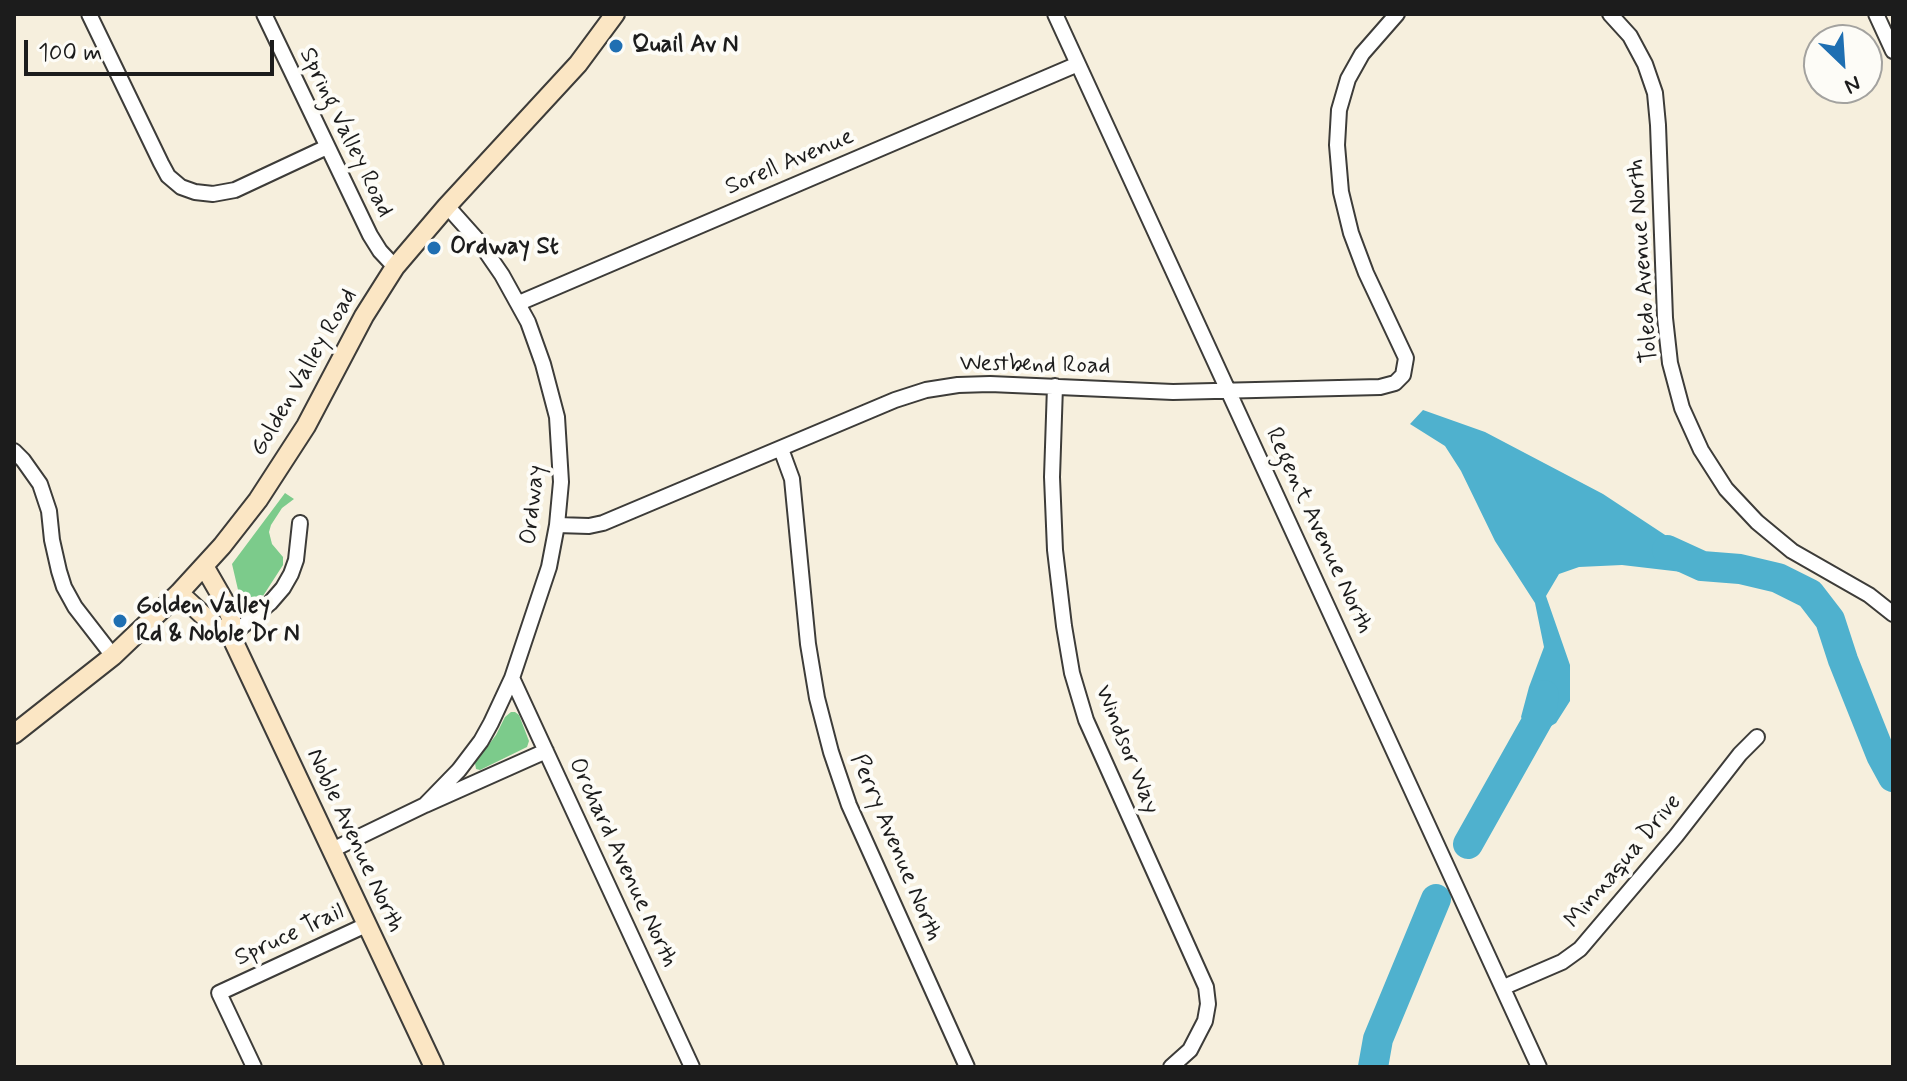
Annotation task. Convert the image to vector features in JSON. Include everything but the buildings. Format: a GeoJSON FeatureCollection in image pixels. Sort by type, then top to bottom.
{"type":"FeatureCollection","features":[{"type":"Feature","properties":{"kind":"street"},"geometry":{"type":"LineString","coordinates":[[89,14],[161,163],[168,176],[181,187],[213,194],[235,190],[327,147]]}},
{"type":"Feature","properties":{"kind":"street","name":"Spring Valley Road"},"geometry":{"type":"LineString","coordinates":[[264,14],[370,235],[395,267]]}},
{"type":"Feature","properties":{"kind":"street","name":"Regent Avenue North"},"geometry":{"type":"LineString","coordinates":[[1055,14],[1539,1067]]}},
{"type":"Feature","properties":{"kind":"street","name":"Westbend Road"},"geometry":{"type":"LineString","coordinates":[[557,525],[603,523],[895,400],[926,390],[990,384],[1173,392],[1380,387],[1395,383],[1403,375],[1406,358],[1351,233],[1341,192],[1337,145],[1339,110],[1348,79],[1362,54],[1397,14]]}},
{"type":"Feature","properties":{"kind":"street","name":"Toledo Avenue North"},"geometry":{"type":"LineString","coordinates":[[1610,14],[1630,36],[1645,64],[1655,93],[1665,318],[1670,363],[1682,408],[1701,450],[1726,489],[1757,522],[1792,551],[1869,595],[1893,614]]}},
{"type":"Feature","properties":{"kind":"street"},"geometry":{"type":"LineString","coordinates":[[1876,14],[1893,51]]}},
{"type":"Feature","properties":{"kind":"street","name":"Golden Valley Road"},"geometry":{"type":"LineString","coordinates":[[14,734],[113,656],[204,566],[258,500],[283,463],[364,316],[395,267],[578,64],[610,17]]}},
{"type":"Feature","properties":{"kind":"street","name":"Sorell Avenue"},"geometry":{"type":"LineString","coordinates":[[519,303],[1078,64]]}},
{"type":"Feature","properties":{"kind":"street","name":"Ordway"},"geometry":{"type":"LineString","coordinates":[[425,805],[459,770],[481,741],[512,678],[544,587],[557,525],[561,460],[557,417],[543,364],[519,303],[480,243],[447,206]]}},
{"type":"Feature","properties":{"kind":"street","name":"Windsor Way"},"geometry":{"type":"LineString","coordinates":[[1055,386],[1052,477],[1054,538],[1072,673],[1086,720],[1206,987],[1208,1004],[1205,1021],[1190,1050],[1171,1067]]}},
{"type":"Feature","properties":{"kind":"street","name":"Perry Avenue North"},"geometry":{"type":"LineString","coordinates":[[781,449],[792,479],[808,644],[817,698],[831,752],[849,805],[967,1067]]}},
{"type":"Feature","properties":{"kind":"street"},"geometry":{"type":"LineString","coordinates":[[14,451],[40,484],[49,511],[64,587],[75,607],[113,656]]}},
{"type":"Feature","properties":{"kind":"street"},"geometry":{"type":"LineString","coordinates":[[231,636],[270,603],[291,574],[296,560],[300,523]]}},
{"type":"Feature","properties":{"kind":"street","name":"Noble Avenue North"},"geometry":{"type":"LineString","coordinates":[[204,566],[231,618],[231,636],[434,1067]]}},
{"type":"Feature","properties":{"kind":"street","name":"Noble Avenue North"},"geometry":{"type":"LineString","coordinates":[[179,593],[216,627],[231,636]]}},
{"type":"Feature","properties":{"kind":"street","name":"Orchard Avenue North"},"geometry":{"type":"LineString","coordinates":[[512,678],[692,1067]]}},
{"type":"Feature","properties":{"kind":"street","name":"Minnaqua Drive"},"geometry":{"type":"LineString","coordinates":[[1504,987],[1562,962],[1580,949],[1757,737]]}},
{"type":"Feature","properties":{"kind":"street","name":"Ordway"},"geometry":{"type":"LineString","coordinates":[[332,850],[546,751]]}},
{"type":"Feature","properties":{"kind":"street","name":"Spruce Trail"},"geometry":{"type":"LineString","coordinates":[[254,1067],[219,993],[366,925]]}},
{"type":"Feature","properties":{"kind":"green space"},"geometry":{"type":"Polygon","coordinates":[[[285,493],[294,499],[282,508],[269,532],[272,544],[283,557],[283,565],[263,596],[252,606],[244,606],[232,564],[285,493]]]}},
{"type":"Feature","properties":{"kind":"green space"},"geometry":{"type":"Polygon","coordinates":[[[511,712],[519,715],[529,741],[527,747],[480,770],[476,769],[475,763],[511,712]]]}},
{"type":"Feature","properties":{"kind":"water"},"geometry":{"type":"Polygon","coordinates":[[[1423,410],[1485,432],[1603,494],[1703,560],[1699,574],[1622,565],[1579,567],[1559,574],[1546,596],[1570,665],[1570,701],[1556,723],[1533,737],[1521,717],[1544,647],[1535,603],[1495,541],[1461,471],[1445,446],[1410,424],[1423,410]]]}},
{"type":"Feature","properties":{"kind":"waterway"},"geometry":{"type":"LineString","coordinates":[[1667,550],[1702,566],[1740,569],[1778,578],[1810,594],[1830,620],[1881,755],[1893,777]]}},
{"type":"Feature","properties":{"kind":"waterway"},"geometry":{"type":"LineString","coordinates":[[1468,844],[1541,714],[1544,695]]}},
{"type":"Feature","properties":{"kind":"waterway"},"geometry":{"type":"LineString","coordinates":[[1373,1067],[1378,1039],[1436,899]]}},
{"type":"Feature","properties":{"kind":"place","name":"Quail Av N"},"geometry":{"type":"Point","coordinates":[616,46]}},
{"type":"Feature","properties":{"kind":"place","name":"Ordway St"},"geometry":{"type":"Point","coordinates":[434,248]}},
{"type":"Feature","properties":{"kind":"place","name":"Golden Valley Rd & Noble Dr N"},"geometry":{"type":"Point","coordinates":[120,621]}}]}
